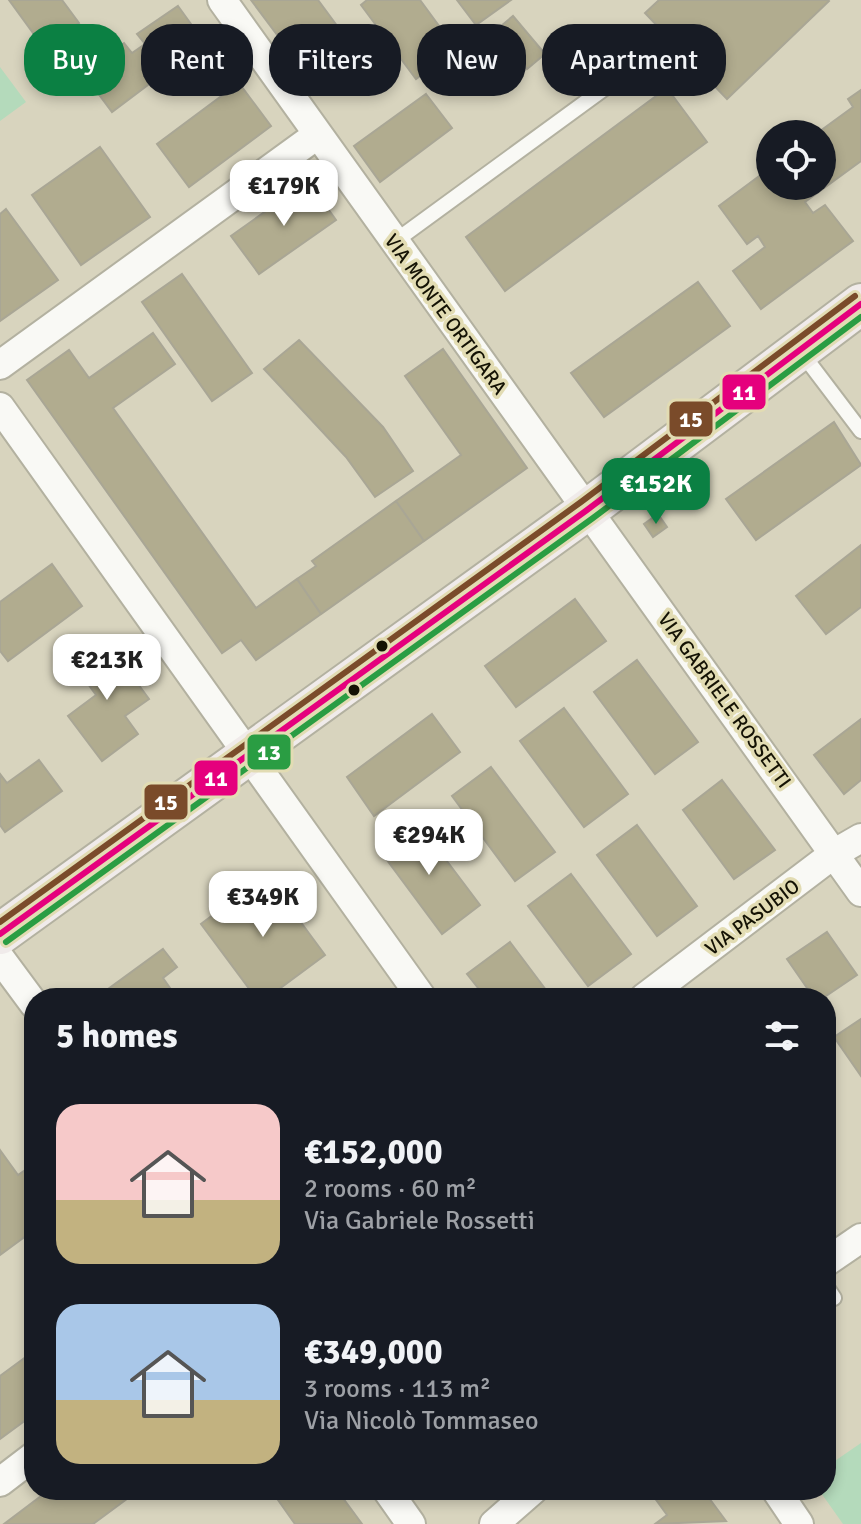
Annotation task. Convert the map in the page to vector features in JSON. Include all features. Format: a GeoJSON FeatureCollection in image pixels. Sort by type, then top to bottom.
{"type":"FeatureCollection","features":[{"type":"Feature","properties":{"kind":"street","name":"VIA MONTE ORTIGARA"},"geometry":{"type":"LineString","coordinates":[[222,0],[587,510]]}},
{"type":"Feature","properties":{"kind":"street"},"geometry":{"type":"LineString","coordinates":[[0,365],[317,135]]}},
{"type":"Feature","properties":{"kind":"street"},"geometry":{"type":"LineString","coordinates":[[0,934],[587,510],[861,304]]}},
{"type":"Feature","properties":{"kind":"street"},"geometry":{"type":"LineString","coordinates":[[0,407],[415,988]]}},
{"type":"Feature","properties":{"kind":"street","name":"VIA GABRIELE ROSSETTI"},"geometry":{"type":"LineString","coordinates":[[587,510],[861,892]]}},
{"type":"Feature","properties":{"kind":"street","name":"VIA PASUBIO"},"geometry":{"type":"LineString","coordinates":[[657,988],[835,853],[861,838]]}},
{"type":"Feature","properties":{"kind":"street"},"geometry":{"type":"LineString","coordinates":[[0,958],[24,990]]}},
{"type":"Feature","properties":{"kind":"street"},"geometry":{"type":"LineString","coordinates":[[836,1255],[861,1238]]}},
{"type":"Feature","properties":{"kind":"street"},"geometry":{"type":"LineString","coordinates":[[0,1482],[24,1464]]}},
{"type":"Feature","properties":{"kind":"street"},"geometry":{"type":"LineString","coordinates":[[394,1500],[411,1524]]}},
{"type":"Feature","properties":{"kind":"street"},"geometry":{"type":"LineString","coordinates":[[494,1524],[522,1500]]}},
{"type":"Feature","properties":{"kind":"street"},"geometry":{"type":"LineString","coordinates":[[783,1500],[799,1524]]}},
{"type":"Feature","properties":{"kind":"lane"},"geometry":{"type":"LineString","coordinates":[[394,242],[594,96]]}},
{"type":"Feature","properties":{"kind":"lane"},"geometry":{"type":"LineString","coordinates":[[800,350],[861,431]]}},
{"type":"Feature","properties":{"kind":"green space"},"geometry":{"type":"Polygon","coordinates":[[[0,67],[26,102],[0,121],[0,67]]]}},
{"type":"Feature","properties":{"kind":"green space"},"geometry":{"type":"Polygon","coordinates":[[[861,1443],[861,1524],[843,1524],[826,1500],[836,1500],[836,1460],[861,1443]]]}},
{"type":"Feature","properties":{"kind":"building"},"geometry":{"type":"Polygon","coordinates":[[[9,0],[62,0],[79,23],[78,24],[26,24],[9,0]]]}},
{"type":"Feature","properties":{"kind":"building"},"geometry":{"type":"Polygon","coordinates":[[[251,0],[318,0],[336,24],[269,24],[251,0]]]}},
{"type":"Feature","properties":{"kind":"building"},"geometry":{"type":"Polygon","coordinates":[[[367,0],[420,0],[438,24],[417,24],[417,78],[401,59],[401,24],[375,24],[361,5],[367,0]]]}},
{"type":"Feature","properties":{"kind":"building"},"geometry":{"type":"Polygon","coordinates":[[[457,0],[511,0],[477,24],[457,0]]]}},
{"type":"Feature","properties":{"kind":"building"},"geometry":{"type":"Polygon","coordinates":[[[659,0],[829,1],[727,99],[724,96],[726,24],[655,24],[645,13],[659,0]]]}},
{"type":"Feature","properties":{"kind":"building"},"geometry":{"type":"Polygon","coordinates":[[[178,6],[191,24],[152,24],[178,6]]]}},
{"type":"Feature","properties":{"kind":"building"},"geometry":{"type":"Polygon","coordinates":[[[513,16],[520,24],[503,24],[513,16]]]}},
{"type":"Feature","properties":{"kind":"building"},"geometry":{"type":"Polygon","coordinates":[[[526,31],[542,50],[542,56],[527,69],[526,31]]]}},
{"type":"Feature","properties":{"kind":"building"},"geometry":{"type":"Polygon","coordinates":[[[125,44],[132,53],[141,47],[141,90],[112,112],[100,96],[125,96],[125,44]]]}},
{"type":"Feature","properties":{"kind":"building"},"geometry":{"type":"Polygon","coordinates":[[[861,90],[861,161],[836,179],[835,120],[853,107],[848,99],[861,90]]]}},
{"type":"Feature","properties":{"kind":"building"},"geometry":{"type":"Polygon","coordinates":[[[222,96],[249,96],[271,126],[189,187],[157,144],[222,96]]]}},
{"type":"Feature","properties":{"kind":"building"},"geometry":{"type":"Polygon","coordinates":[[[423,96],[428,96],[452,128],[380,182],[354,146],[423,96]]]}},
{"type":"Feature","properties":{"kind":"building"},"geometry":{"type":"Polygon","coordinates":[[[656,96],[673,96],[707,142],[505,291],[466,237],[656,96]]]}},
{"type":"Feature","properties":{"kind":"building"},"geometry":{"type":"Polygon","coordinates":[[[100,147],[150,217],[81,265],[32,195],[100,147]]]}},
{"type":"Feature","properties":{"kind":"building"},"geometry":{"type":"Polygon","coordinates":[[[756,178],[756,200],[808,200],[805,202],[813,213],[825,205],[853,241],[761,309],[733,271],[765,247],[758,236],[747,244],[719,206],[756,178]]]}},
{"type":"Feature","properties":{"kind":"building"},"geometry":{"type":"Polygon","coordinates":[[[308,181],[336,220],[259,274],[231,236],[308,181]]]}},
{"type":"Feature","properties":{"kind":"building"},"geometry":{"type":"Polygon","coordinates":[[[6,209],[58,280],[0,321],[0,214],[6,209]]]}},
{"type":"Feature","properties":{"kind":"building"},"geometry":{"type":"Polygon","coordinates":[[[182,274],[252,373],[212,401],[142,302],[182,274]]]}},
{"type":"Feature","properties":{"kind":"building"},"geometry":{"type":"Polygon","coordinates":[[[698,282],[730,326],[604,417],[571,373],[698,282]]]}},
{"type":"Feature","properties":{"kind":"building"},"geometry":{"type":"Polygon","coordinates":[[[153,333],[175,364],[113,408],[256,608],[297,579],[321,614],[256,660],[241,640],[222,653],[27,380],[69,350],[89,378],[153,333]]]}},
{"type":"Feature","properties":{"kind":"building"},"geometry":{"type":"Polygon","coordinates":[[[299,340],[383,427],[413,471],[375,497],[346,457],[264,369],[299,340]]]}},
{"type":"Feature","properties":{"kind":"building"},"geometry":{"type":"Polygon","coordinates":[[[443,349],[527,468],[424,541],[396,501],[461,455],[405,376],[443,349]]]}},
{"type":"Feature","properties":{"kind":"building"},"geometry":{"type":"Polygon","coordinates":[[[834,422],[861,465],[756,540],[726,499],[834,422]]]}},
{"type":"Feature","properties":{"kind":"building"},"geometry":{"type":"Polygon","coordinates":[[[396,501],[424,541],[321,614],[297,579],[316,566],[312,561],[396,501]]]}},
{"type":"Feature","properties":{"kind":"building"},"geometry":{"type":"Polygon","coordinates":[[[658,514],[667,527],[653,537],[644,524],[658,514]]]}},
{"type":"Feature","properties":{"kind":"building"},"geometry":{"type":"Polygon","coordinates":[[[861,545],[861,607],[826,634],[796,596],[861,545]]]}},
{"type":"Feature","properties":{"kind":"building"},"geometry":{"type":"Polygon","coordinates":[[[52,564],[82,606],[8,661],[0,651],[0,602],[52,564]]]}},
{"type":"Feature","properties":{"kind":"building"},"geometry":{"type":"Polygon","coordinates":[[[575,599],[606,641],[516,707],[485,666],[575,599]]]}},
{"type":"Feature","properties":{"kind":"building"},"geometry":{"type":"Polygon","coordinates":[[[107,642],[149,699],[125,716],[138,734],[102,761],[68,716],[96,695],[75,666],[107,642]]]}},
{"type":"Feature","properties":{"kind":"building"},"geometry":{"type":"Polygon","coordinates":[[[637,660],[698,742],[655,774],[594,692],[637,660]]]}},
{"type":"Feature","properties":{"kind":"building"},"geometry":{"type":"Polygon","coordinates":[[[564,708],[628,794],[584,827],[520,741],[564,708]]]}},
{"type":"Feature","properties":{"kind":"building"},"geometry":{"type":"Polygon","coordinates":[[[432,714],[460,752],[374,816],[347,777],[432,714]]]}},
{"type":"Feature","properties":{"kind":"building"},"geometry":{"type":"Polygon","coordinates":[[[861,719],[861,780],[844,794],[814,755],[861,719]]]}},
{"type":"Feature","properties":{"kind":"building"},"geometry":{"type":"Polygon","coordinates":[[[39,760],[62,791],[5,832],[0,825],[0,774],[7,783],[39,760]]]}},
{"type":"Feature","properties":{"kind":"building"},"geometry":{"type":"Polygon","coordinates":[[[491,767],[555,852],[515,881],[452,796],[491,767]]]}},
{"type":"Feature","properties":{"kind":"building"},"geometry":{"type":"Polygon","coordinates":[[[722,780],[775,850],[734,879],[683,810],[722,780]]]}},
{"type":"Feature","properties":{"kind":"building"},"geometry":{"type":"Polygon","coordinates":[[[416,820],[480,905],[442,934],[378,848],[416,820]]]}},
{"type":"Feature","properties":{"kind":"building"},"geometry":{"type":"Polygon","coordinates":[[[637,825],[697,906],[657,936],[597,855],[637,825]]]}},
{"type":"Feature","properties":{"kind":"building"},"geometry":{"type":"Polygon","coordinates":[[[571,874],[631,954],[588,986],[528,906],[571,874]]]}},
{"type":"Feature","properties":{"kind":"building"},"geometry":{"type":"Polygon","coordinates":[[[266,875],[325,955],[280,988],[249,988],[201,924],[266,875]]]}},
{"type":"Feature","properties":{"kind":"building"},"geometry":{"type":"Polygon","coordinates":[[[827,932],[857,975],[836,989],[807,988],[787,959],[827,932]]]}},
{"type":"Feature","properties":{"kind":"building"},"geometry":{"type":"Polygon","coordinates":[[[510,942],[544,988],[478,988],[467,974],[510,942]]]}},
{"type":"Feature","properties":{"kind":"building"},"geometry":{"type":"Polygon","coordinates":[[[163,949],[177,967],[163,978],[170,988],[109,988],[163,949]]]}},
{"type":"Feature","properties":{"kind":"building"},"geometry":{"type":"Polygon","coordinates":[[[861,1019],[861,1076],[836,1040],[836,1036],[861,1019]]]}},
{"type":"Feature","properties":{"kind":"building"},"geometry":{"type":"Polygon","coordinates":[[[0,1150],[18,1175],[24,1171],[24,1237],[0,1255],[0,1150]]]}},
{"type":"Feature","properties":{"kind":"building"},"geometry":{"type":"Polygon","coordinates":[[[24,1358],[24,1421],[0,1439],[0,1376],[24,1358]]]}},
{"type":"Feature","properties":{"kind":"building"},"geometry":{"type":"Polygon","coordinates":[[[36,1500],[125,1500],[93,1524],[4,1524],[36,1500]]]}},
{"type":"Feature","properties":{"kind":"building"},"geometry":{"type":"Polygon","coordinates":[[[278,1500],[344,1500],[362,1524],[295,1524],[278,1500]]]}},
{"type":"Feature","properties":{"kind":"building"},"geometry":{"type":"Polygon","coordinates":[[[656,1500],[710,1500],[726,1521],[655,1524],[667,1515],[656,1500]]]}},
{"type":"Feature","properties":{"kind":"transit line","name":"15"},"geometry":{"type":"LineString","coordinates":[[0,922],[581,502],[855,296]]}},
{"type":"Feature","properties":{"kind":"transit line","name":"11"},"geometry":{"type":"LineString","coordinates":[[0,934],[587,510],[861,304]]}},
{"type":"Feature","properties":{"kind":"transit line","name":"13"},"geometry":{"type":"LineString","coordinates":[[6,942],[593,518],[861,317]]}}]}
